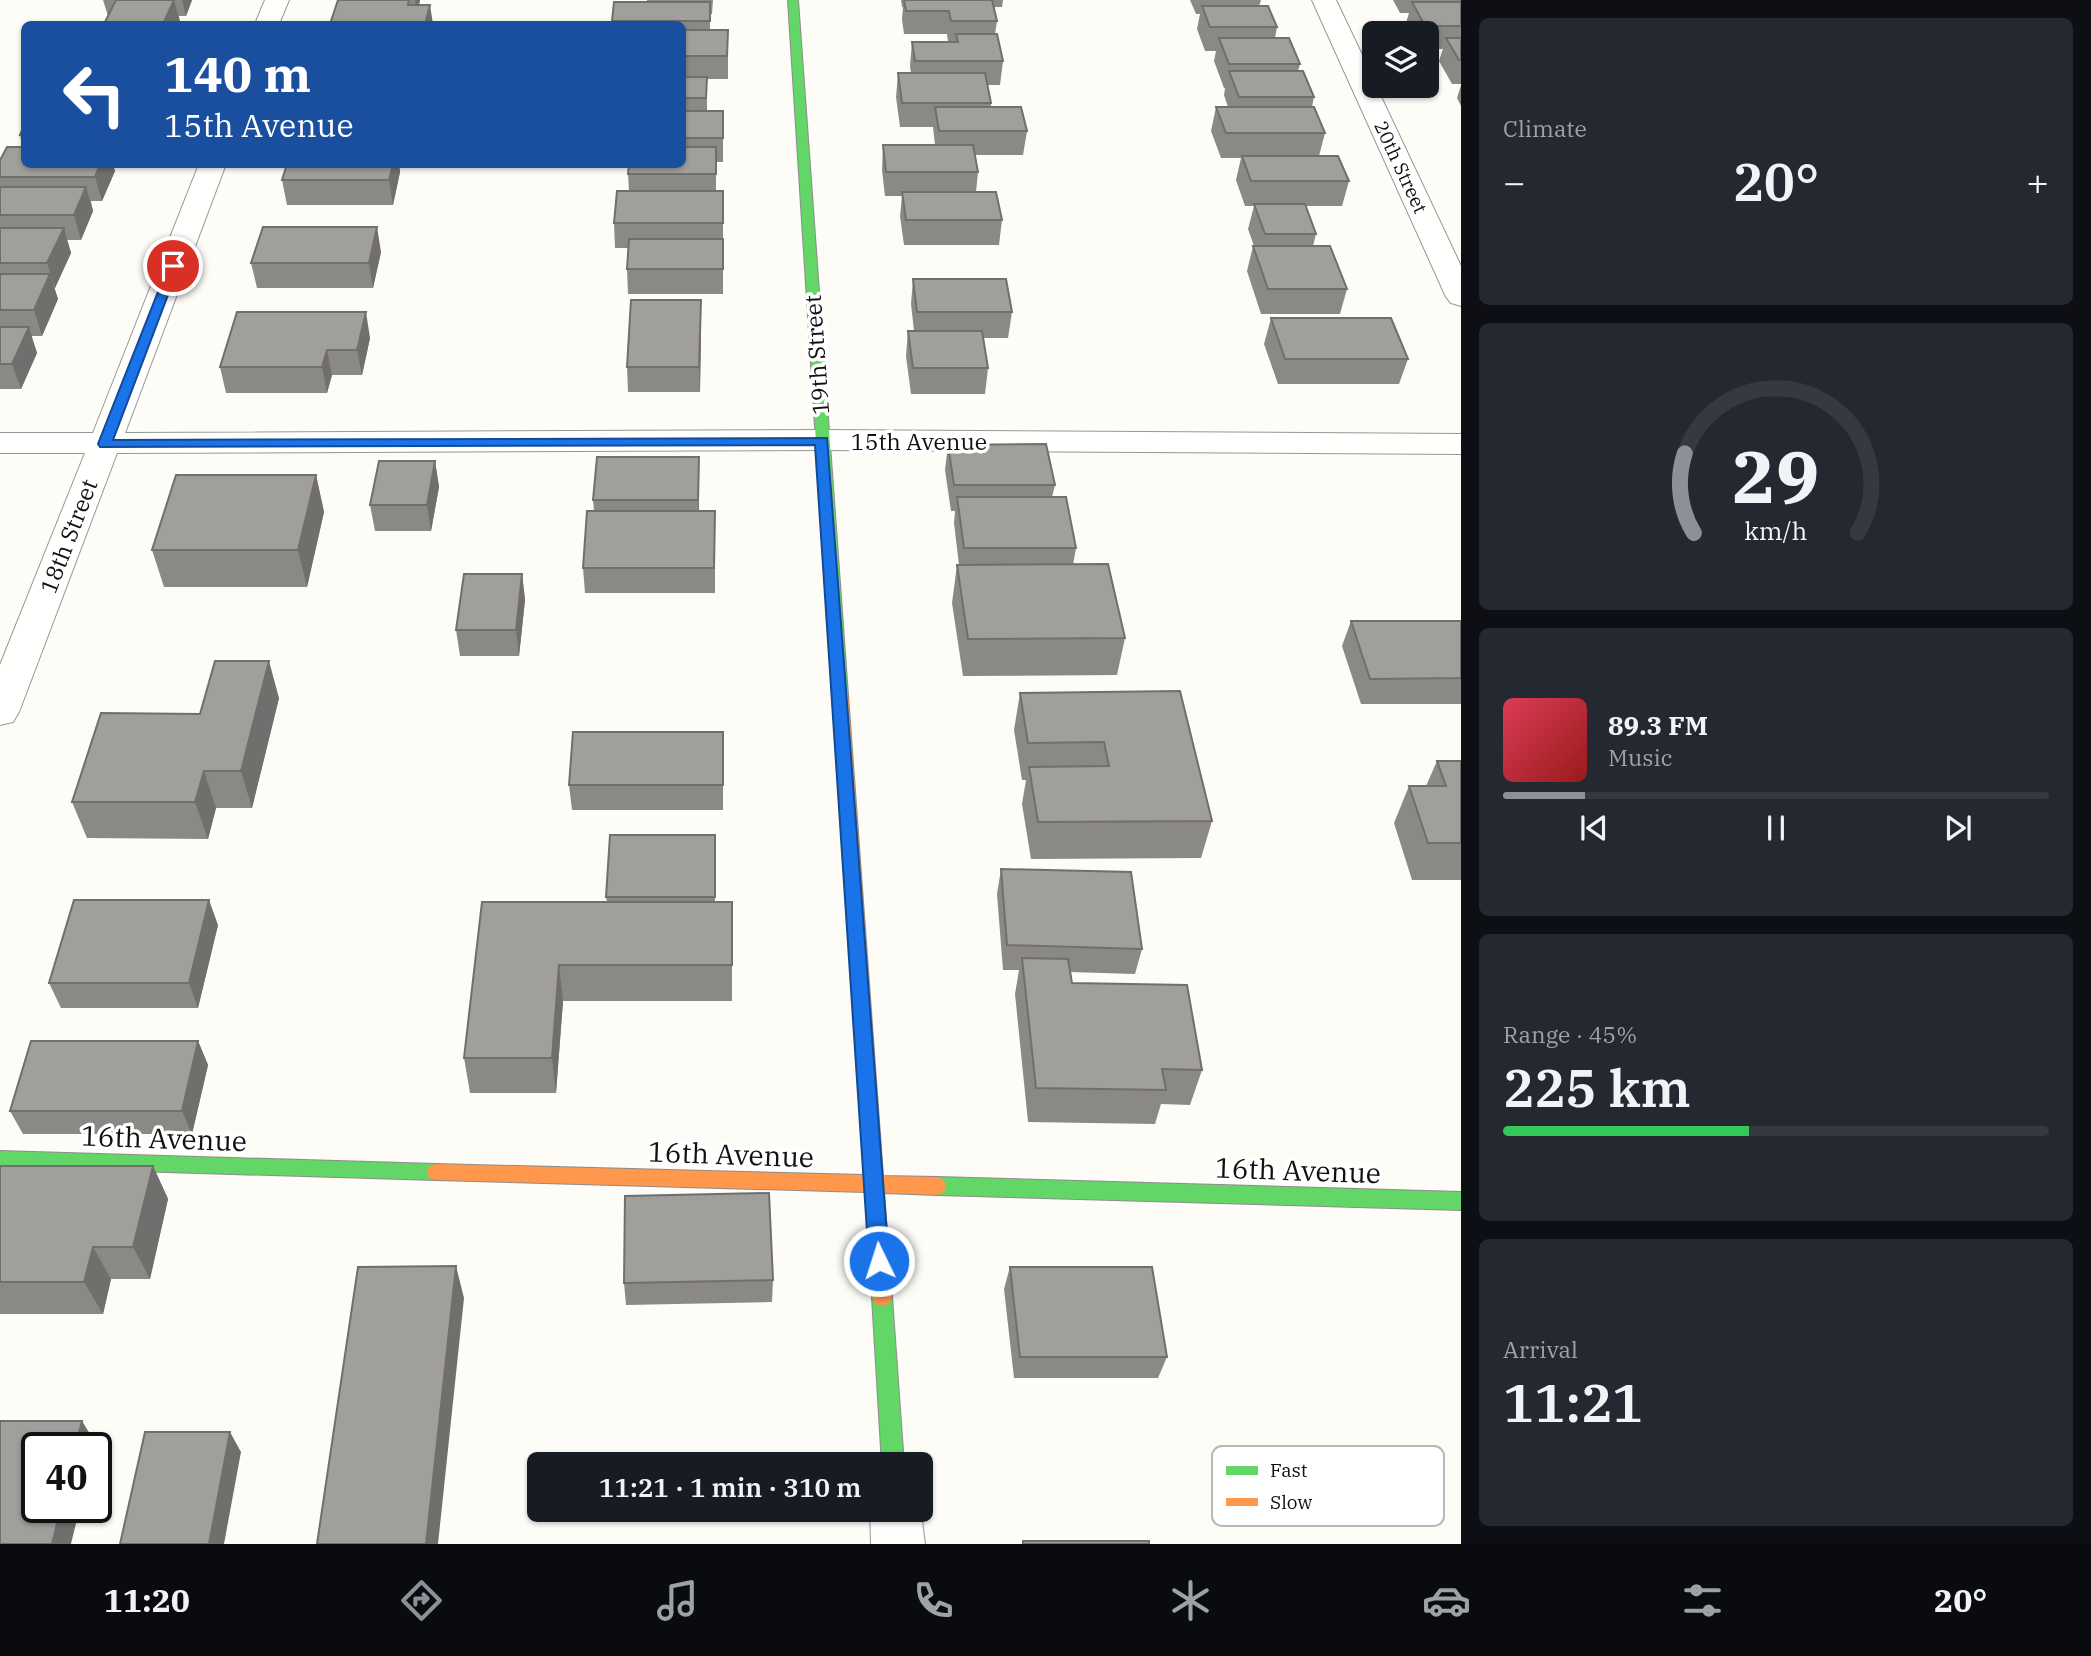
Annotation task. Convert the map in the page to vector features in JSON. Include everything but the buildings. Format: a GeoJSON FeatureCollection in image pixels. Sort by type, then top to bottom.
{"type":"FeatureCollection","features":[{"type":"Feature","properties":{"kind":"street"},"geometry":{"type":"LineString","coordinates":[[268,21],[277,0]]}},
{"type":"Feature","properties":{"kind":"street","name":"19th Street"},"geometry":{"type":"LineString","coordinates":[[793,0],[892,1452]]}},
{"type":"Feature","properties":{"kind":"street","name":"20th Street"},"geometry":{"type":"LineString","coordinates":[[1324,0],[1461,297]]}},
{"type":"Feature","properties":{"kind":"street","name":"18th Street"},"geometry":{"type":"LineString","coordinates":[[0,712],[211,168]]}},
{"type":"Feature","properties":{"kind":"street","name":"15th Avenue"},"geometry":{"type":"LineString","coordinates":[[0,443],[822,440],[1461,444]]}},
{"type":"Feature","properties":{"kind":"street","name":"16th Avenue"},"geometry":{"type":"LineString","coordinates":[[0,1159],[1461,1201]]}},
{"type":"Feature","properties":{"kind":"street"},"geometry":{"type":"LineString","coordinates":[[897,1522],[898,1544]]}},
{"type":"Feature","properties":{"kind":"traffic: fast"},"geometry":{"type":"LineString","coordinates":[[793,0],[840,695]]}},
{"type":"Feature","properties":{"kind":"traffic: fast"},"geometry":{"type":"LineString","coordinates":[[0,1159],[436,1172]]}},
{"type":"Feature","properties":{"kind":"traffic: fast"},"geometry":{"type":"LineString","coordinates":[[937,1186],[1461,1201]]}},
{"type":"Feature","properties":{"kind":"traffic: fast"},"geometry":{"type":"LineString","coordinates":[[882,1297],[892,1452]]}},
{"type":"Feature","properties":{"kind":"traffic: slow"},"geometry":{"type":"LineString","coordinates":[[840,695],[882,1297]]}},
{"type":"Feature","properties":{"kind":"traffic: slow"},"geometry":{"type":"LineString","coordinates":[[436,1172],[937,1186]]}},
{"type":"Feature","properties":{"kind":"route"},"geometry":{"type":"LineString","coordinates":[[173,266],[104,444],[822,440],[879,1261]]}}]}
